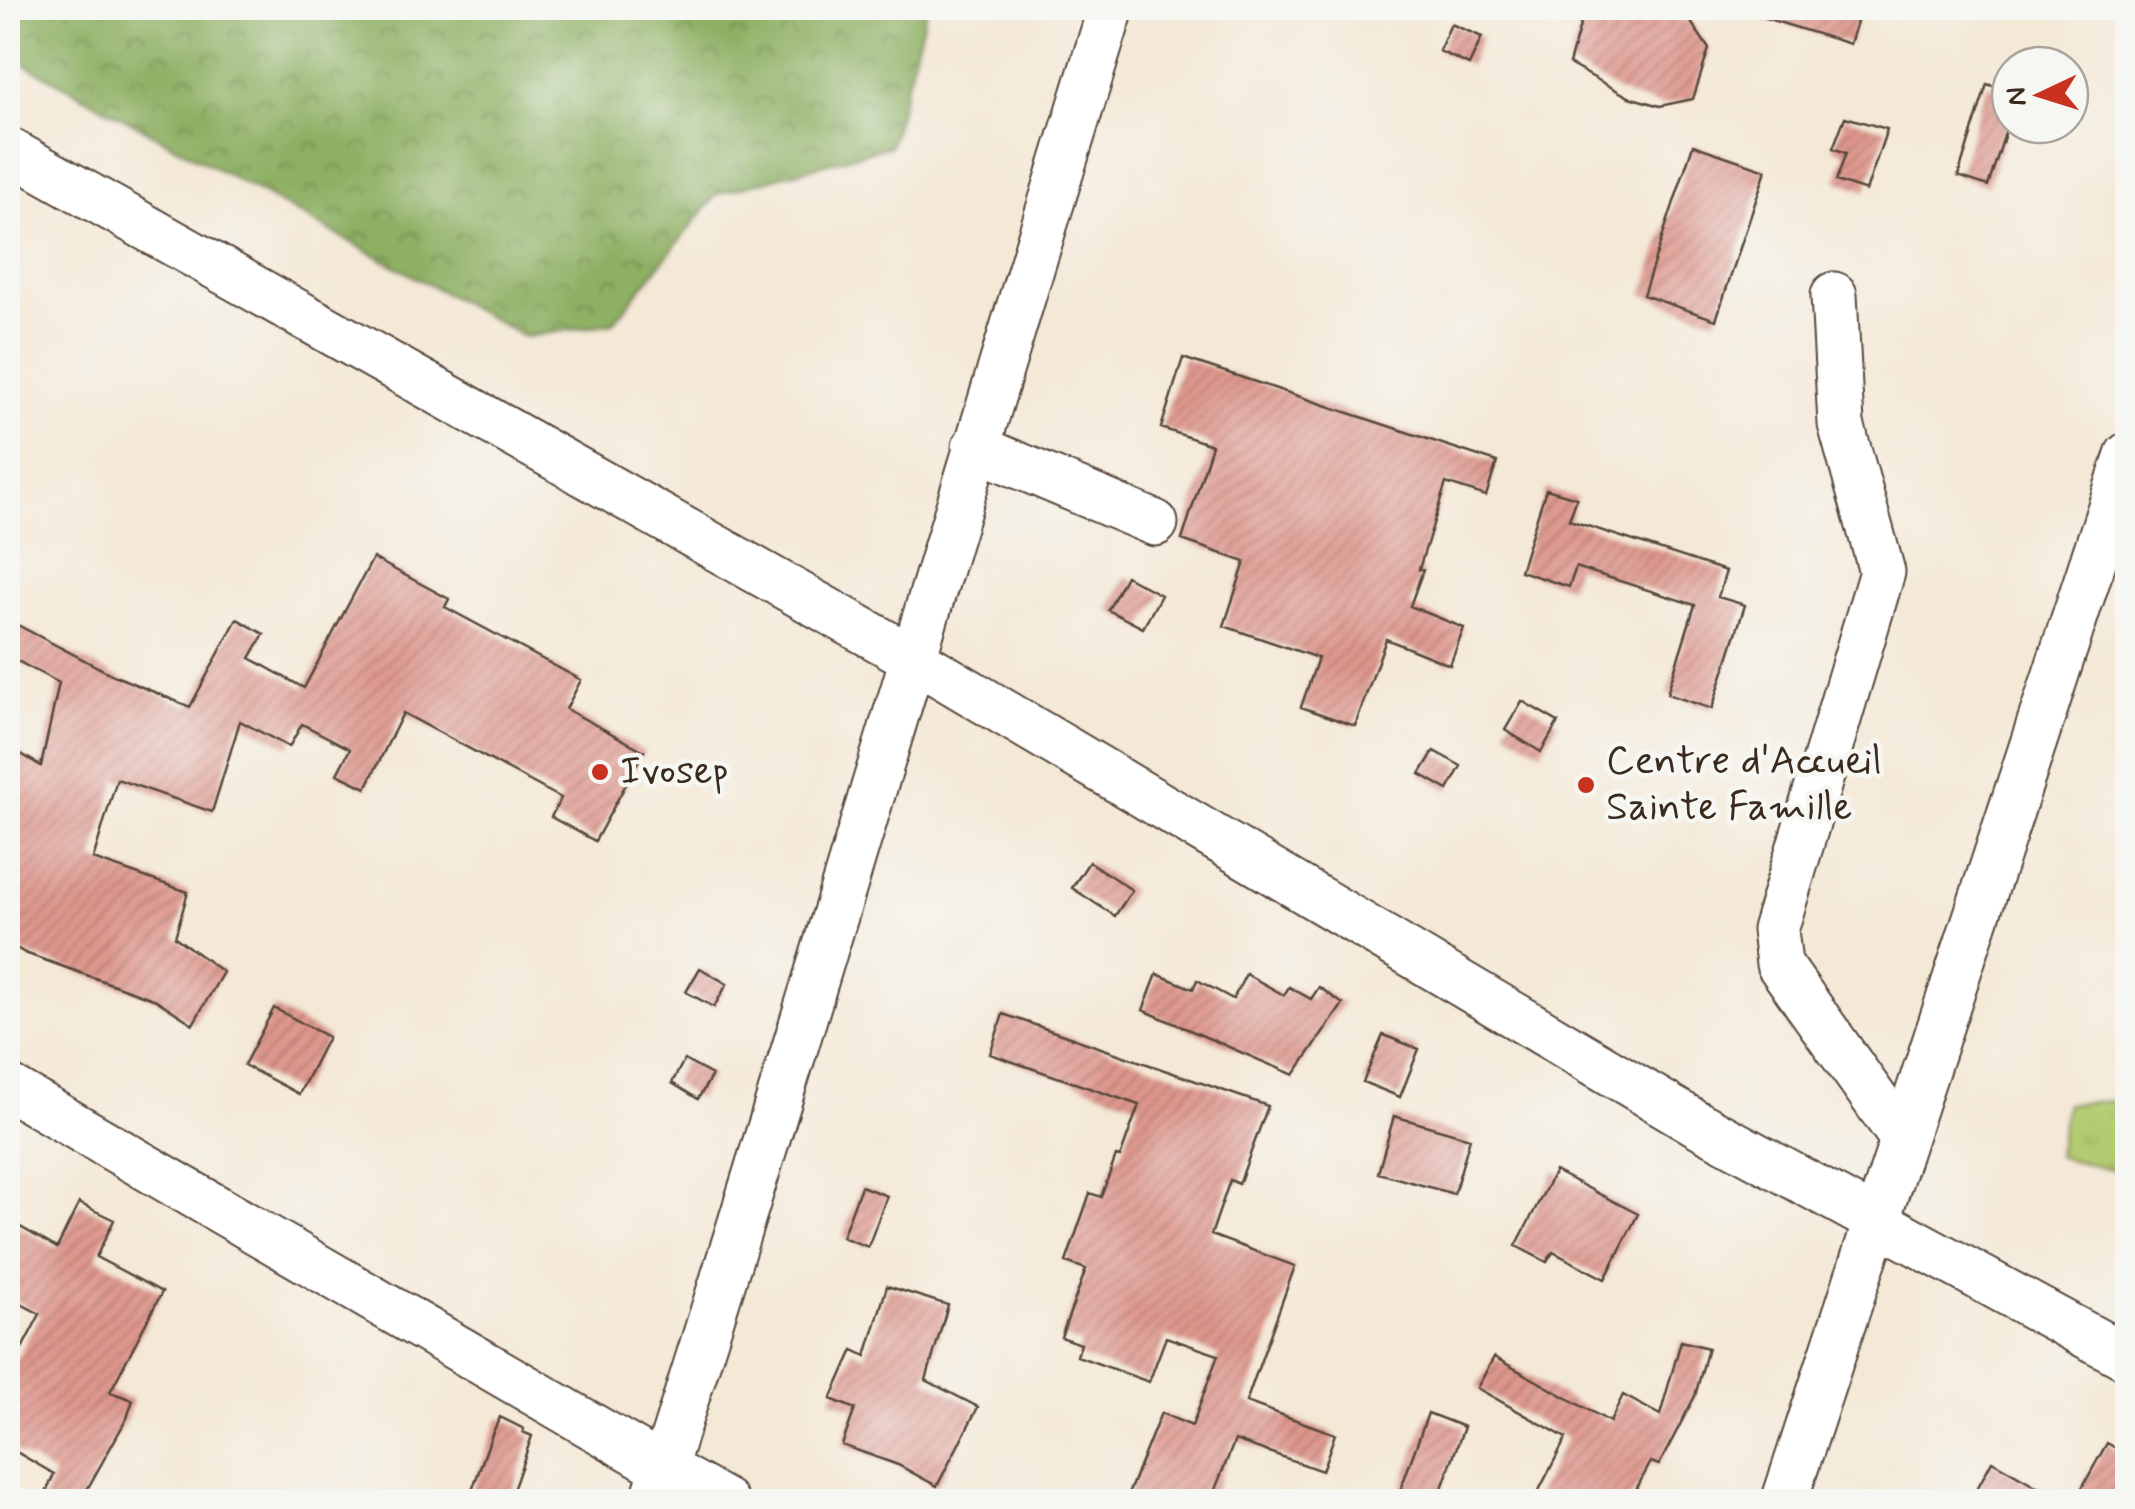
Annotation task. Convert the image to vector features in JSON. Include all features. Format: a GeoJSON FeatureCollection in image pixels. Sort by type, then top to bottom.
{"type":"FeatureCollection","features":[{"type":"Feature","properties":{"kind":"street"},"geometry":{"type":"LineString","coordinates":[[659,1485],[1111,8]]}},
{"type":"Feature","properties":{"kind":"street"},"geometry":{"type":"LineString","coordinates":[[8,150],[914,660],[1696,1123],[2128,1358]]}},
{"type":"Feature","properties":{"kind":"street"},"geometry":{"type":"LineString","coordinates":[[1834,294],[1840,424],[1882,572],[1776,930],[1779,964],[1902,1139]]}},
{"type":"Feature","properties":{"kind":"street"},"geometry":{"type":"LineString","coordinates":[[976,447],[1155,523]]}},
{"type":"Feature","properties":{"kind":"street"},"geometry":{"type":"LineString","coordinates":[[1784,1502],[2128,456]]}},
{"type":"Feature","properties":{"kind":"street"},"geometry":{"type":"LineString","coordinates":[[8,1088],[659,1485],[725,1502]]}},
{"type":"Feature","properties":{"kind":"green space"},"geometry":{"type":"Polygon","coordinates":[[[8,8],[927,8],[890,146],[717,194],[613,323],[525,337],[8,55],[8,8]]]}},
{"type":"Feature","properties":{"kind":"green space"},"geometry":{"type":"Polygon","coordinates":[[[2127,1100],[2127,1174],[2057,1156],[2066,1104],[2127,1100]]]}},
{"type":"Feature","properties":{"kind":"building"},"geometry":{"type":"Polygon","coordinates":[[[1585,8],[1659,8],[1691,22],[1709,49],[1693,99],[1660,106],[1629,97],[1569,64],[1585,8]]]}},
{"type":"Feature","properties":{"kind":"building"},"geometry":{"type":"Polygon","coordinates":[[[1753,8],[1861,8],[1850,44],[1752,14],[1753,8]]]}},
{"type":"Feature","properties":{"kind":"building"},"geometry":{"type":"Polygon","coordinates":[[[1451,24],[1482,37],[1469,65],[1439,51],[1451,24]]]}},
{"type":"Feature","properties":{"kind":"building"},"geometry":{"type":"Polygon","coordinates":[[[1987,84],[1990,145],[2001,145],[1988,186],[1958,176],[1987,84]]]}},
{"type":"Feature","properties":{"kind":"building"},"geometry":{"type":"Polygon","coordinates":[[[1845,117],[1887,129],[1866,191],[1836,181],[1846,153],[1833,148],[1845,117]]]}},
{"type":"Feature","properties":{"kind":"building"},"geometry":{"type":"Polygon","coordinates":[[[1693,145],[1766,170],[1716,320],[1643,295],[1693,145]]]}},
{"type":"Feature","properties":{"kind":"building"},"geometry":{"type":"Polygon","coordinates":[[[1183,358],[1497,462],[1486,496],[1446,483],[1410,606],[1464,628],[1450,665],[1386,639],[1355,726],[1301,707],[1318,658],[1224,626],[1245,562],[1182,540],[1212,445],[1161,428],[1183,358]]]}},
{"type":"Feature","properties":{"kind":"building"},"geometry":{"type":"Polygon","coordinates":[[[1546,489],[1577,498],[1569,520],[1726,571],[1718,597],[1745,605],[1712,709],[1667,694],[1695,605],[1576,567],[1569,587],[1520,571],[1546,489]]]}},
{"type":"Feature","properties":{"kind":"building"},"geometry":{"type":"Polygon","coordinates":[[[373,558],[449,599],[445,607],[581,680],[566,709],[644,751],[595,841],[551,817],[561,798],[403,713],[366,788],[337,774],[350,749],[302,724],[289,747],[240,721],[212,812],[117,779],[93,859],[188,892],[175,937],[223,972],[193,1024],[156,1000],[25,953],[8,943],[8,746],[41,766],[59,683],[8,656],[8,620],[113,675],[190,707],[237,619],[264,634],[250,658],[304,688],[373,558]]]}},
{"type":"Feature","properties":{"kind":"building"},"geometry":{"type":"Polygon","coordinates":[[[1126,576],[1161,595],[1143,628],[1108,610],[1126,576]]]}},
{"type":"Feature","properties":{"kind":"building"},"geometry":{"type":"Polygon","coordinates":[[[1522,701],[1558,722],[1541,752],[1505,730],[1522,701]]]}},
{"type":"Feature","properties":{"kind":"building"},"geometry":{"type":"Polygon","coordinates":[[[1434,751],[1461,766],[1448,790],[1420,774],[1434,751]]]}},
{"type":"Feature","properties":{"kind":"building"},"geometry":{"type":"Polygon","coordinates":[[[1089,862],[1132,890],[1115,916],[1072,888],[1089,862]]]}},
{"type":"Feature","properties":{"kind":"building"},"geometry":{"type":"Polygon","coordinates":[[[700,968],[727,984],[714,1007],[686,992],[700,968]]]}},
{"type":"Feature","properties":{"kind":"building"},"geometry":{"type":"Polygon","coordinates":[[[1157,974],[1193,989],[1197,980],[1233,999],[1246,974],[1284,995],[1289,987],[1311,999],[1319,987],[1343,1004],[1294,1075],[1143,1010],[1157,974]]]}},
{"type":"Feature","properties":{"kind":"building"},"geometry":{"type":"Polygon","coordinates":[[[274,1008],[328,1037],[299,1094],[244,1065],[274,1008]]]}},
{"type":"Feature","properties":{"kind":"building"},"geometry":{"type":"Polygon","coordinates":[[[1003,1014],[1268,1106],[1239,1184],[1230,1180],[1211,1235],[1295,1266],[1246,1402],[1335,1434],[1322,1471],[1235,1440],[1210,1502],[1125,1502],[1161,1413],[1192,1426],[1218,1355],[1166,1337],[1149,1382],[1077,1356],[1081,1344],[1061,1337],[1086,1269],[1066,1262],[1090,1193],[1101,1197],[1139,1105],[990,1054],[1003,1014]]]}},
{"type":"Feature","properties":{"kind":"building"},"geometry":{"type":"Polygon","coordinates":[[[1383,1035],[1419,1049],[1400,1097],[1363,1082],[1383,1035]]]}},
{"type":"Feature","properties":{"kind":"building"},"geometry":{"type":"Polygon","coordinates":[[[684,1060],[712,1075],[698,1099],[672,1083],[684,1060]]]}},
{"type":"Feature","properties":{"kind":"building"},"geometry":{"type":"Polygon","coordinates":[[[1394,1116],[1470,1138],[1454,1194],[1378,1173],[1394,1116]]]}},
{"type":"Feature","properties":{"kind":"building"},"geometry":{"type":"Polygon","coordinates":[[[1555,1171],[1638,1214],[1605,1279],[1553,1252],[1547,1262],[1516,1246],[1555,1171]]]}},
{"type":"Feature","properties":{"kind":"building"},"geometry":{"type":"Polygon","coordinates":[[[861,1186],[887,1196],[868,1247],[842,1237],[861,1186]]]}},
{"type":"Feature","properties":{"kind":"building"},"geometry":{"type":"Polygon","coordinates":[[[79,1203],[114,1220],[96,1257],[162,1292],[110,1392],[133,1400],[127,1418],[80,1502],[42,1502],[54,1474],[8,1447],[8,1375],[40,1314],[8,1297],[8,1220],[57,1248],[79,1203]]]}},
{"type":"Feature","properties":{"kind":"building"},"geometry":{"type":"Polygon","coordinates":[[[887,1286],[948,1305],[926,1380],[978,1407],[937,1486],[898,1465],[842,1445],[855,1409],[831,1399],[853,1350],[866,1356],[887,1286]]]}},
{"type":"Feature","properties":{"kind":"building"},"geometry":{"type":"Polygon","coordinates":[[[1681,1341],[1708,1348],[1695,1396],[1659,1465],[1651,1462],[1629,1502],[1533,1502],[1566,1438],[1477,1388],[1494,1357],[1610,1422],[1623,1395],[1660,1415],[1681,1341]]]}},
{"type":"Feature","properties":{"kind":"building"},"geometry":{"type":"Polygon","coordinates":[[[1428,1413],[1464,1427],[1437,1502],[1396,1502],[1428,1413]]]}},
{"type":"Feature","properties":{"kind":"building"},"geometry":{"type":"Polygon","coordinates":[[[500,1417],[532,1436],[509,1502],[468,1502],[492,1434],[500,1417]]]}},
{"type":"Feature","properties":{"kind":"building"},"geometry":{"type":"Polygon","coordinates":[[[2107,1443],[2128,1455],[2128,1502],[2074,1502],[2107,1443]]]}},
{"type":"Feature","properties":{"kind":"building"},"geometry":{"type":"Polygon","coordinates":[[[1992,1461],[2064,1502],[1970,1502],[1992,1461]]]}},
{"type":"Feature","properties":{"kind":"place","name":"Ivosep"},"geometry":{"type":"Point","coordinates":[600,772]}},
{"type":"Feature","properties":{"kind":"place","name":"Centre d'Accueil Sainte Famille"},"geometry":{"type":"Point","coordinates":[1586,785]}}]}
